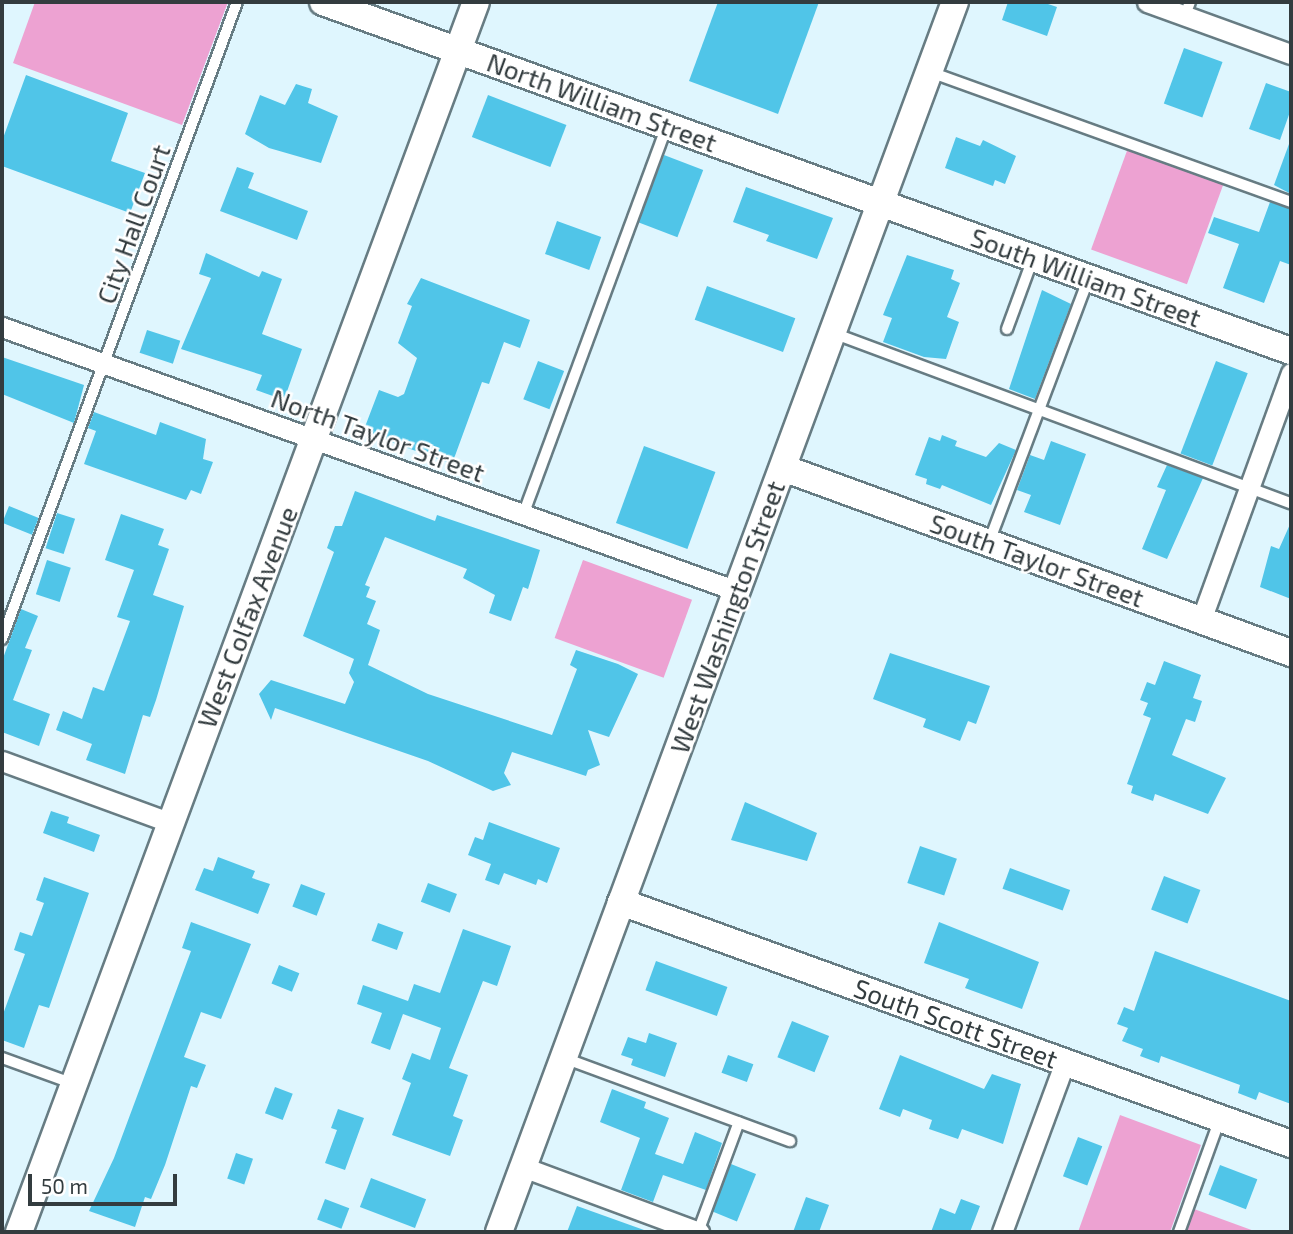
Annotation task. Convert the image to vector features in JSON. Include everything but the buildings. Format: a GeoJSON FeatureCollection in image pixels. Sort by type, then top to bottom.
{"type":"FeatureCollection","features":[{"type":"Feature","properties":{"kind":"street","name":"North William Street"},"geometry":{"type":"LineString","coordinates":[[323,2],[881,202]]}},
{"type":"Feature","properties":{"kind":"street","name":"West Colfax Avenue"},"geometry":{"type":"LineString","coordinates":[[19,1232],[476,2]]}},
{"type":"Feature","properties":{"kind":"street","name":"West Washington Street"},"geometry":{"type":"LineString","coordinates":[[499,1232],[955,2]]}},
{"type":"Feature","properties":{"kind":"street"},"geometry":{"type":"LineString","coordinates":[[1147,2],[1188,9],[1291,54]]}},
{"type":"Feature","properties":{"kind":"street","name":"South William Street"},"geometry":{"type":"LineString","coordinates":[[881,202],[1291,351]]}},
{"type":"Feature","properties":{"kind":"street","name":"North Taylor Street"},"geometry":{"type":"LineString","coordinates":[[2,327],[737,592]]}},
{"type":"Feature","properties":{"kind":"street"},"geometry":{"type":"LineString","coordinates":[[1201,620],[1291,373]]}},
{"type":"Feature","properties":{"kind":"street","name":"South Taylor Street"},"geometry":{"type":"LineString","coordinates":[[783,468],[1291,653]]}},
{"type":"Feature","properties":{"kind":"street"},"geometry":{"type":"LineString","coordinates":[[2,761],[171,823]]}},
{"type":"Feature","properties":{"kind":"street","name":"South Scott Street"},"geometry":{"type":"LineString","coordinates":[[621,902],[1291,1144]]}},
{"type":"Feature","properties":{"kind":"street"},"geometry":{"type":"LineString","coordinates":[[1002,1232],[1065,1062]]}},
{"type":"Feature","properties":{"kind":"street"},"geometry":{"type":"LineString","coordinates":[[523,1167],[698,1232]]}},
{"type":"Feature","properties":{"kind":"lane","name":"City Hall Court"},"geometry":{"type":"LineString","coordinates":[[2,639],[237,2]]}},
{"type":"Feature","properties":{"kind":"lane"},"geometry":{"type":"LineString","coordinates":[[929,71],[1291,202]]}},
{"type":"Feature","properties":{"kind":"lane"},"geometry":{"type":"LineString","coordinates":[[523,515],[667,125]]}},
{"type":"Feature","properties":{"kind":"lane"},"geometry":{"type":"LineString","coordinates":[[1007,329],[1033,257]]}},
{"type":"Feature","properties":{"kind":"lane"},"geometry":{"type":"LineString","coordinates":[[989,542],[1089,277]]}},
{"type":"Feature","properties":{"kind":"lane"},"geometry":{"type":"LineString","coordinates":[[832,333],[1291,503]]}},
{"type":"Feature","properties":{"kind":"lane"},"geometry":{"type":"LineString","coordinates":[[2,1058],[74,1084]]}},
{"type":"Feature","properties":{"kind":"lane"},"geometry":{"type":"LineString","coordinates":[[564,1058],[790,1141]]}},
{"type":"Feature","properties":{"kind":"lane"},"geometry":{"type":"LineString","coordinates":[[1179,1232],[1220,1118]]}},
{"type":"Feature","properties":{"kind":"lane"},"geometry":{"type":"LineString","coordinates":[[698,1232],[739,1122]]}},
{"type":"Feature","properties":{"kind":"shaded area"},"geometry":{"type":"Polygon","coordinates":[[[35,2],[228,2],[182,125],[13,63],[35,2]]]}},
{"type":"Feature","properties":{"kind":"shaded area"},"geometry":{"type":"Polygon","coordinates":[[[1128,148],[1224,183],[1187,284],[1091,249],[1128,148]]]}},
{"type":"Feature","properties":{"kind":"shaded area"},"geometry":{"type":"Polygon","coordinates":[[[583,560],[692,600],[664,678],[555,638],[583,560]]]}},
{"type":"Feature","properties":{"kind":"shaded area"},"geometry":{"type":"Polygon","coordinates":[[[1120,1115],[1201,1145],[1170,1232],[1078,1232],[1120,1115]]]}},
{"type":"Feature","properties":{"kind":"shaded area"},"geometry":{"type":"Polygon","coordinates":[[[1194,1209],[1257,1232],[1186,1232],[1194,1209]]]}}]}
